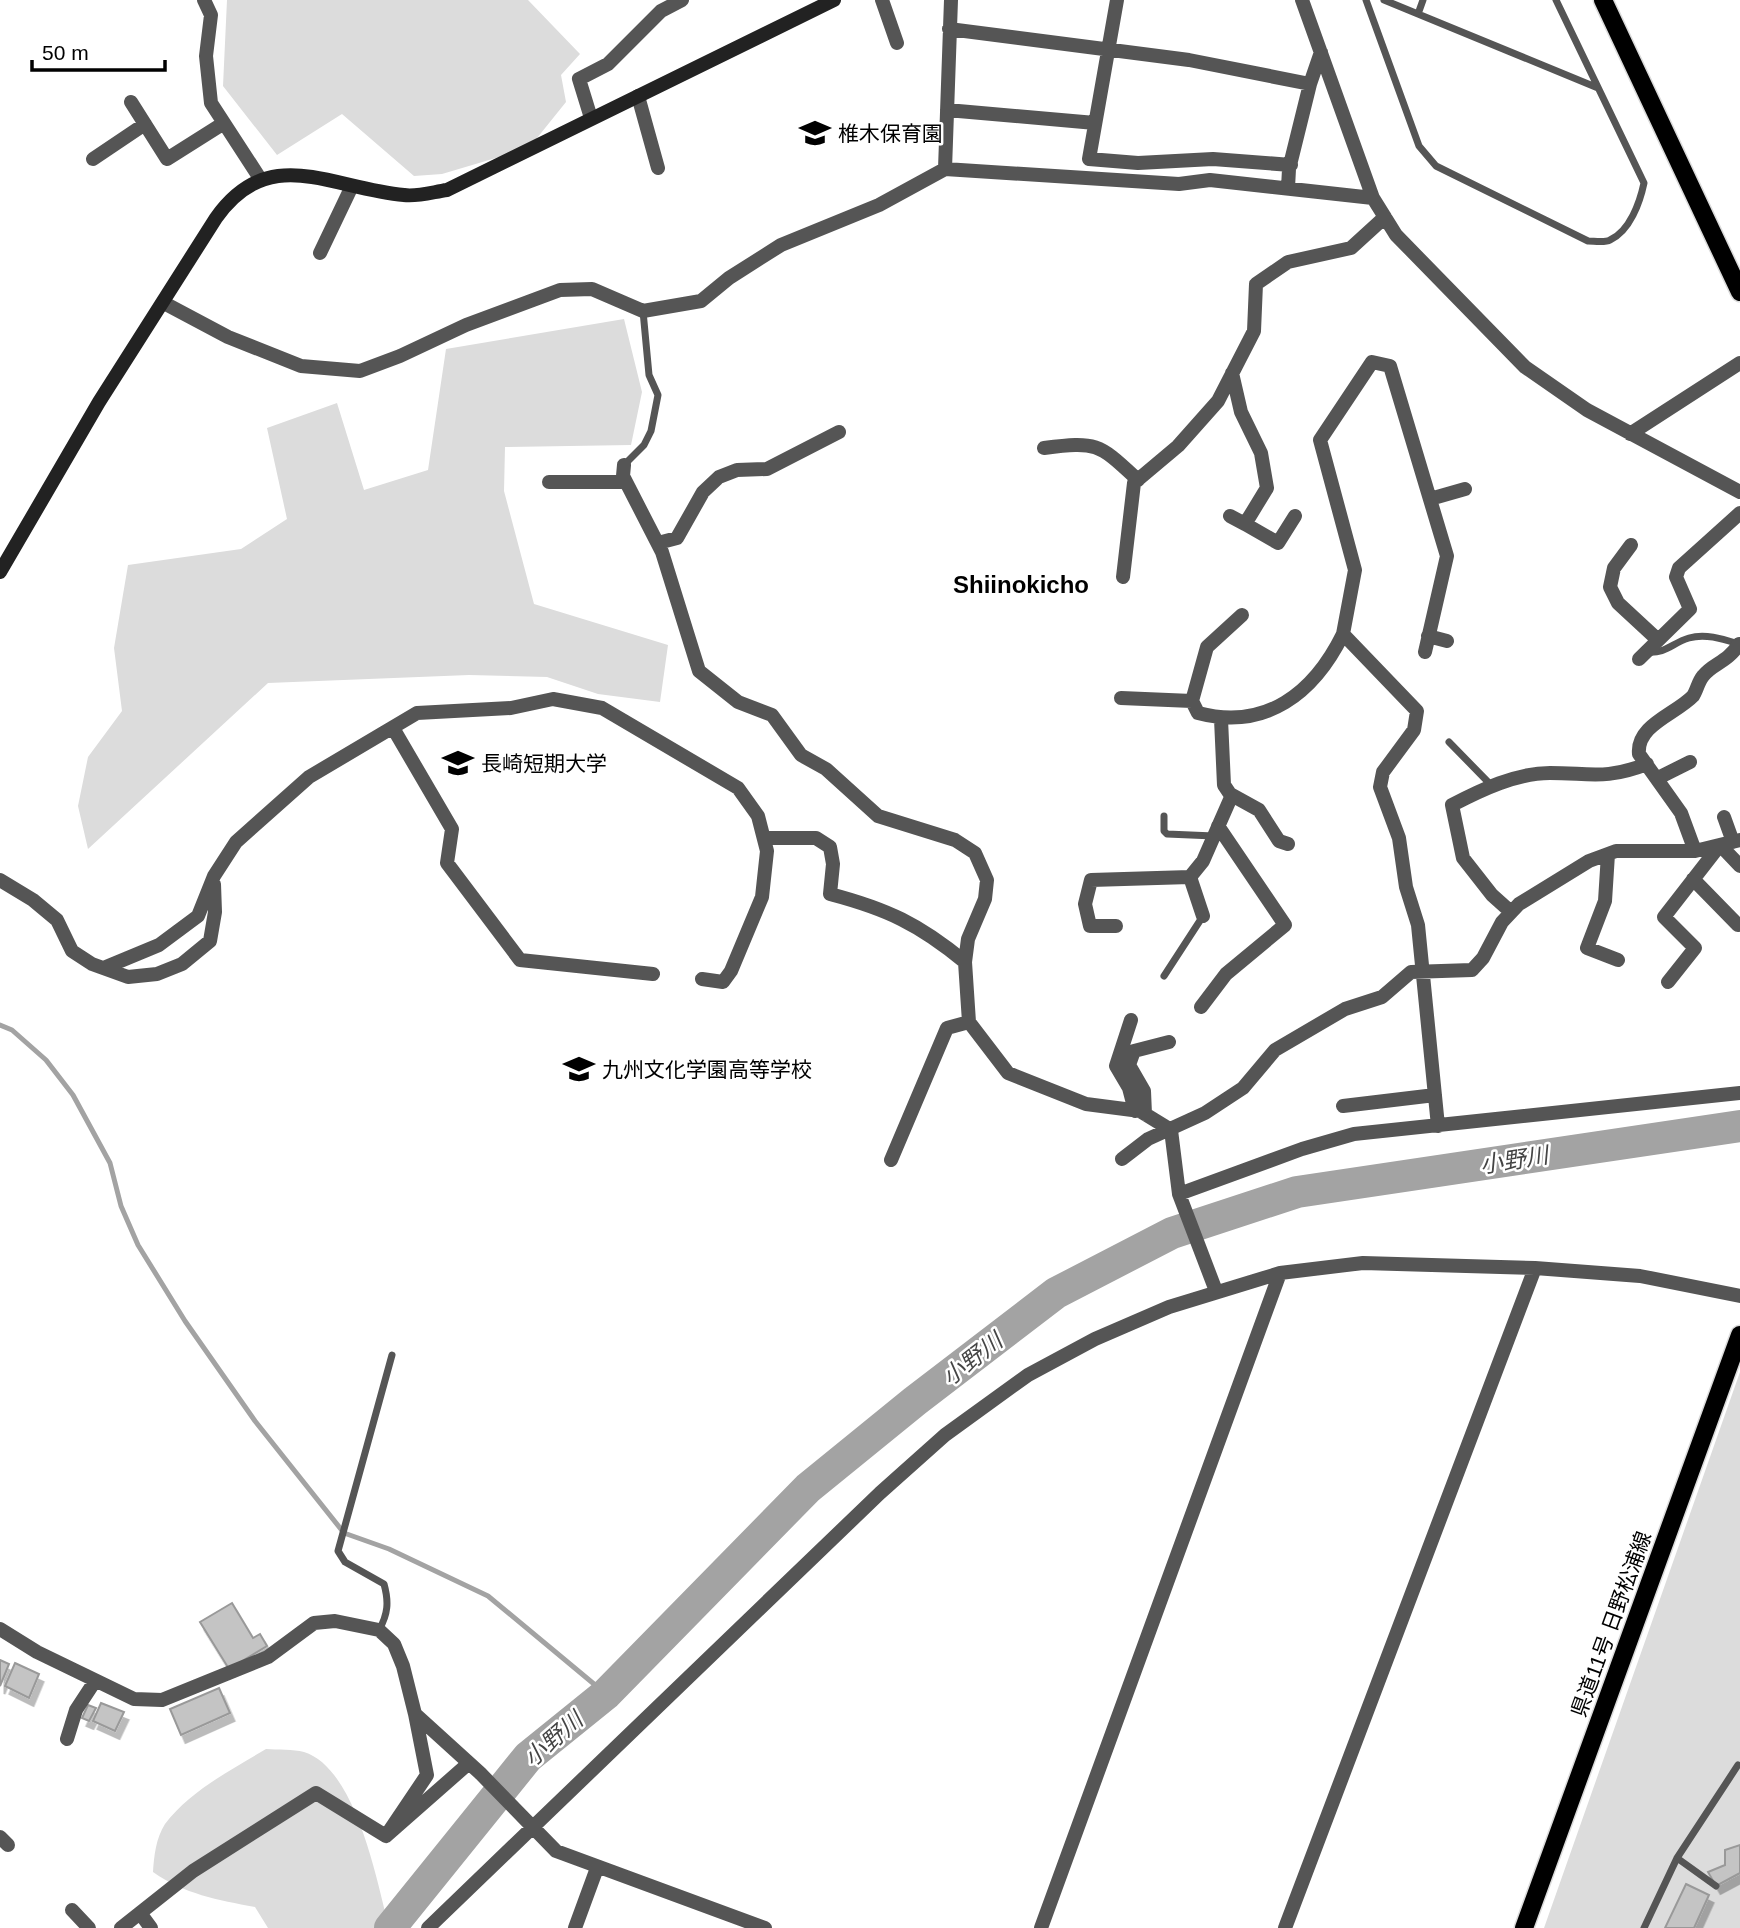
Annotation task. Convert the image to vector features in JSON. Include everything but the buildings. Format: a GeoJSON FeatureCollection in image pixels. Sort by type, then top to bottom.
{"type":"FeatureCollection","features":[{"type":"Feature","properties":{"kind":"main road"},"geometry":{"type":"LineString","coordinates":[[1603,0],[1740,292]]}},
{"type":"Feature","properties":{"kind":"main road","name":"県道11号 日野松浦線"},"geometry":{"type":"LineString","coordinates":[[1524,1928],[1738,1345]]}},
{"type":"Feature","properties":{"kind":"street"},"geometry":{"type":"LineString","coordinates":[[205,0],[211,15],[206,56],[211,103],[261,180]]}},
{"type":"Feature","properties":{"kind":"street"},"geometry":{"type":"LineString","coordinates":[[591,118],[579,79],[608,64],[661,11],[682,0]]}},
{"type":"Feature","properties":{"kind":"street"},"geometry":{"type":"LineString","coordinates":[[0,572],[93,412],[231,197],[251,183],[296,175],[407,196],[447,190],[834,0]]}},
{"type":"Feature","properties":{"kind":"street"},"geometry":{"type":"LineString","coordinates":[[882,0],[897,43]]}},
{"type":"Feature","properties":{"kind":"street"},"geometry":{"type":"LineString","coordinates":[[945,169],[951,0]]}},
{"type":"Feature","properties":{"kind":"street"},"geometry":{"type":"LineString","coordinates":[[1117,0],[1088,159],[1138,163],[1213,159],[1291,165]]}},
{"type":"Feature","properties":{"kind":"street"},"geometry":{"type":"LineString","coordinates":[[1302,0],[1373,198],[1396,235],[1525,367],[1587,410],[1740,492]]}},
{"type":"Feature","properties":{"kind":"street"},"geometry":{"type":"LineString","coordinates":[[949,29],[1189,60],[1310,85]]}},
{"type":"Feature","properties":{"kind":"street"},"geometry":{"type":"LineString","coordinates":[[1288,188],[1310,85],[1321,52]]}},
{"type":"Feature","properties":{"kind":"street"},"geometry":{"type":"LineString","coordinates":[[638,96],[658,168]]}},
{"type":"Feature","properties":{"kind":"street"},"geometry":{"type":"LineString","coordinates":[[131,102],[167,159],[224,123]]}},
{"type":"Feature","properties":{"kind":"street"},"geometry":{"type":"LineString","coordinates":[[947,110],[1095,123]]}},
{"type":"Feature","properties":{"kind":"street"},"geometry":{"type":"LineString","coordinates":[[93,159],[145,124]]}},
{"type":"Feature","properties":{"kind":"street"},"geometry":{"type":"LineString","coordinates":[[164,303],[228,337],[301,366],[360,371],[400,356],[466,325],[560,290],[592,289],[643,311],[701,301],[729,278],[782,245],[880,205],[945,169],[1179,184],[1210,180],[1373,198]]}},
{"type":"Feature","properties":{"kind":"street"},"geometry":{"type":"LineString","coordinates":[[320,253],[352,186]]}},
{"type":"Feature","properties":{"kind":"street"},"geometry":{"type":"LineString","coordinates":[[1123,577],[1128,513],[1134,483],[1194,428],[1217,401],[1254,331],[1256,284],[1288,262],[1351,248],[1385,217]]}},
{"type":"Feature","properties":{"kind":"street"},"geometry":{"type":"LineString","coordinates":[[1242,615],[1206,647],[1192,701],[1198,713],[1220,719],[1272,711],[1301,695],[1329,663],[1343,634],[1355,570],[1320,440],[1373,362],[1390,366],[1447,556],[1425,652]]}},
{"type":"Feature","properties":{"kind":"street"},"geometry":{"type":"LineString","coordinates":[[1630,433],[1740,363]]}},
{"type":"Feature","properties":{"kind":"street"},"geometry":{"type":"LineString","coordinates":[[1232,373],[1241,412],[1261,453],[1267,488],[1245,524]]}},
{"type":"Feature","properties":{"kind":"street"},"geometry":{"type":"LineString","coordinates":[[658,543],[677,538],[703,492],[719,477],[737,470],[767,469],[839,432]]}},
{"type":"Feature","properties":{"kind":"street"},"geometry":{"type":"LineString","coordinates":[[1044,448],[1079,443],[1102,447],[1138,480]]}},
{"type":"Feature","properties":{"kind":"street"},"geometry":{"type":"LineString","coordinates":[[624,464],[626,482],[658,543],[699,671],[738,702],[772,715],[801,755],[826,769],[878,816],[955,839],[975,853],[988,880],[985,899],[968,939],[965,962],[969,1022],[1008,1073],[1086,1104],[1140,1112],[1171,1130]]}},
{"type":"Feature","properties":{"kind":"street"},"geometry":{"type":"LineString","coordinates":[[549,482],[626,482]]}},
{"type":"Feature","properties":{"kind":"street"},"geometry":{"type":"LineString","coordinates":[[1430,499],[1465,489]]}},
{"type":"Feature","properties":{"kind":"street"},"geometry":{"type":"LineString","coordinates":[[1643,655],[1690,609],[1676,577],[1679,568],[1740,513]]}},
{"type":"Feature","properties":{"kind":"street"},"geometry":{"type":"LineString","coordinates":[[1230,516],[1278,543],[1296,516]]}},
{"type":"Feature","properties":{"kind":"street"},"geometry":{"type":"LineString","coordinates":[[1631,545],[1614,568],[1610,587],[1618,603],[1658,640]]}},
{"type":"Feature","properties":{"kind":"street"},"geometry":{"type":"LineString","coordinates":[[1343,634],[1417,711],[1414,730],[1383,772],[1380,787],[1399,838],[1406,887],[1418,925],[1438,1126]]}},
{"type":"Feature","properties":{"kind":"street"},"geometry":{"type":"LineString","coordinates":[[1428,636],[1447,641]]}},
{"type":"Feature","properties":{"kind":"street"},"geometry":{"type":"LineString","coordinates":[[1695,851],[1681,813],[1639,754],[1638,745],[1645,732],[1694,695],[1703,675],[1730,658],[1739,644]]}},
{"type":"Feature","properties":{"kind":"street"},"geometry":{"type":"LineString","coordinates":[[1121,698],[1192,701]]}},
{"type":"Feature","properties":{"kind":"street"},"geometry":{"type":"LineString","coordinates":[[106,967],[159,945],[181,932],[198,916],[214,876],[236,842],[309,777],[417,713],[511,708],[553,699],[602,708],[738,788],[758,816],[767,851],[762,897],[731,971],[723,982],[702,979]]}},
{"type":"Feature","properties":{"kind":"street"},"geometry":{"type":"LineString","coordinates":[[1220,719],[1224,785],[1232,795],[1259,810],[1279,841],[1288,844]]}},
{"type":"Feature","properties":{"kind":"street"},"geometry":{"type":"LineString","coordinates":[[393,728],[452,829],[447,863],[520,960],[653,974]]}},
{"type":"Feature","properties":{"kind":"street"},"geometry":{"type":"LineString","coordinates":[[1658,778],[1690,762]]}},
{"type":"Feature","properties":{"kind":"street"},"geometry":{"type":"LineString","coordinates":[[1511,912],[1492,895],[1463,858],[1452,805],[1491,785],[1548,772],[1592,777],[1628,771],[1647,764]]}},
{"type":"Feature","properties":{"kind":"street"},"geometry":{"type":"LineString","coordinates":[[1116,926],[1090,926],[1085,904],[1091,880],[1191,877],[1203,862],[1232,795]]}},
{"type":"Feature","properties":{"kind":"street"},"geometry":{"type":"LineString","coordinates":[[1724,817],[1740,866]]}},
{"type":"Feature","properties":{"kind":"street"},"geometry":{"type":"LineString","coordinates":[[1201,1007],[1226,974],[1285,925],[1217,831]]}},
{"type":"Feature","properties":{"kind":"street"},"geometry":{"type":"LineString","coordinates":[[764,838],[816,838],[830,847],[833,864],[830,894],[891,913],[928,932],[965,962]]}},
{"type":"Feature","properties":{"kind":"street"},"geometry":{"type":"LineString","coordinates":[[1122,1159],[1148,1139],[1205,1113],[1243,1088],[1275,1050],[1345,1009],[1382,997],[1411,972],[1472,970],[1483,958],[1511,912],[1553,880],[1616,851],[1695,851],[1731,842]]}},
{"type":"Feature","properties":{"kind":"street"},"geometry":{"type":"LineString","coordinates":[[1668,982],[1695,948],[1664,917],[1693,879],[1731,842]]}},
{"type":"Feature","properties":{"kind":"street"},"geometry":{"type":"LineString","coordinates":[[1608,854],[1605,901],[1587,948],[1618,960]]}},
{"type":"Feature","properties":{"kind":"street"},"geometry":{"type":"LineString","coordinates":[[0,880],[33,900],[57,920],[72,951],[92,964],[128,977],[157,974],[182,964],[210,941],[215,912],[214,876]]}},
{"type":"Feature","properties":{"kind":"street"},"geometry":{"type":"LineString","coordinates":[[1191,877],[1203,916]]}},
{"type":"Feature","properties":{"kind":"street"},"geometry":{"type":"LineString","coordinates":[[1693,879],[1738,925]]}},
{"type":"Feature","properties":{"kind":"street"},"geometry":{"type":"LineString","coordinates":[[1131,1020],[1116,1066],[1140,1112]]}},
{"type":"Feature","properties":{"kind":"street"},"geometry":{"type":"LineString","coordinates":[[891,1160],[947,1028],[969,1022]]}},
{"type":"Feature","properties":{"kind":"street"},"geometry":{"type":"LineString","coordinates":[[1140,1112],[1144,1091],[1129,1065],[1134,1051],[1169,1042]]}},
{"type":"Feature","properties":{"kind":"street"},"geometry":{"type":"LineString","coordinates":[[1181,1197],[1302,1149],[1354,1134],[1740,1093]]}},
{"type":"Feature","properties":{"kind":"street"},"geometry":{"type":"LineString","coordinates":[[1343,1106],[1435,1095]]}},
{"type":"Feature","properties":{"kind":"street"},"geometry":{"type":"LineString","coordinates":[[1171,1130],[1181,1197],[1214,1286]]}},
{"type":"Feature","properties":{"kind":"street"},"geometry":{"type":"LineString","coordinates":[[428,1928],[530,1826],[880,1493],[945,1435],[1028,1375],[1095,1339],[1214,1286],[1280,1273],[1363,1263],[1535,1268],[1640,1276],[1740,1296]]}},
{"type":"Feature","properties":{"kind":"street"},"geometry":{"type":"LineString","coordinates":[[1285,1928],[1535,1268]]}},
{"type":"Feature","properties":{"kind":"street"},"geometry":{"type":"LineString","coordinates":[[1041,1928],[1280,1273]]}},
{"type":"Feature","properties":{"kind":"street"},"geometry":{"type":"LineString","coordinates":[[0,1629],[95,1681],[134,1699],[162,1700],[268,1657],[314,1623],[335,1620],[379,1630],[394,1644],[403,1665],[427,1775],[386,1836]]}},
{"type":"Feature","properties":{"kind":"street"},"geometry":{"type":"LineString","coordinates":[[67,1740],[76,1710],[95,1681]]}},
{"type":"Feature","properties":{"kind":"street"},"geometry":{"type":"LineString","coordinates":[[415,1714],[480,1773],[556,1851],[765,1928]]}},
{"type":"Feature","properties":{"kind":"street"},"geometry":{"type":"LineString","coordinates":[[386,1836],[469,1763]]}},
{"type":"Feature","properties":{"kind":"street"},"geometry":{"type":"LineString","coordinates":[[121,1928],[193,1871],[316,1793],[386,1836]]}},
{"type":"Feature","properties":{"kind":"street"},"geometry":{"type":"LineString","coordinates":[[575,1928],[597,1868]]}},
{"type":"Feature","properties":{"kind":"street"},"geometry":{"type":"LineString","coordinates":[[72,1910],[89,1928]]}},
{"type":"Feature","properties":{"kind":"street"},"geometry":{"type":"LineString","coordinates":[[140,1913],[151,1928]]}},
{"type":"Feature","properties":{"kind":"lane"},"geometry":{"type":"LineString","coordinates":[[1367,0],[1419,146],[1436,166],[1588,241],[1610,241],[1625,228],[1640,200],[1644,183],[1556,0]]}},
{"type":"Feature","properties":{"kind":"lane"},"geometry":{"type":"LineString","coordinates":[[1384,0],[1598,88]]}},
{"type":"Feature","properties":{"kind":"lane"},"geometry":{"type":"LineString","coordinates":[[1418,14],[1423,0]]}},
{"type":"Feature","properties":{"kind":"lane"},"geometry":{"type":"LineString","coordinates":[[624,464],[644,445],[652,432],[658,396],[649,375],[643,311]]}},
{"type":"Feature","properties":{"kind":"lane"},"geometry":{"type":"LineString","coordinates":[[1643,655],[1661,654],[1689,638],[1715,636],[1739,644]]}},
{"type":"Feature","properties":{"kind":"lane"},"geometry":{"type":"LineString","coordinates":[[1449,742],[1491,785]]}},
{"type":"Feature","properties":{"kind":"lane"},"geometry":{"type":"LineString","coordinates":[[1164,816],[1164,831],[1167,834],[1217,831]]}},
{"type":"Feature","properties":{"kind":"lane"},"geometry":{"type":"LineString","coordinates":[[1164,976],[1203,916]]}},
{"type":"Feature","properties":{"kind":"lane"},"geometry":{"type":"LineString","coordinates":[[379,1630],[387,1616],[388,1599],[384,1584],[345,1562],[338,1551],[392,1355]]}},
{"type":"Feature","properties":{"kind":"lane"},"geometry":{"type":"LineString","coordinates":[[1644,1928],[1677,1858],[1738,1765]]}},
{"type":"Feature","properties":{"kind":"lane"},"geometry":{"type":"LineString","coordinates":[[1677,1858],[1716,1886]]}},
{"type":"Feature","properties":{"kind":"shaded area"},"geometry":{"type":"Polygon","coordinates":[[[227,0],[528,0],[580,54],[561,75],[566,102],[529,148],[442,174],[414,176],[342,114],[277,155],[223,86],[227,0]]]}},
{"type":"Feature","properties":{"kind":"shaded area"},"geometry":{"type":"Polygon","coordinates":[[[624,319],[642,392],[631,445],[505,447],[504,491],[534,604],[668,645],[660,702],[598,694],[547,677],[469,675],[268,683],[88,849],[78,806],[88,757],[122,711],[114,648],[128,565],[241,549],[287,519],[267,428],[337,403],[364,490],[428,470],[446,349],[624,319]]]}},
{"type":"Feature","properties":{"kind":"shaded area"},"geometry":{"type":"Polygon","coordinates":[[[1740,1372],[1740,1928],[1544,1928],[1740,1372]]]}},
{"type":"Feature","properties":{"kind":"shaded area"},"geometry":{"type":"Polygon","coordinates":[[[266,1749],[304,1752],[322,1762],[338,1780],[362,1828],[389,1928],[268,1928],[255,1907],[189,1891],[153,1872],[159,1835],[175,1812],[212,1782],[266,1749]]]}},
{"type":"Feature","properties":{"kind":"waterway"},"geometry":{"type":"LineString","coordinates":[[0,1025],[12,1030],[46,1060],[73,1095],[110,1163],[121,1206],[138,1245],[185,1321],[255,1421],[344,1533],[389,1549],[488,1596],[606,1694]]}},
{"type":"Feature","properties":{"kind":"waterway","name":"小野川"},"geometry":{"type":"LineString","coordinates":[[390,1928],[528,1757],[606,1694],[808,1488],[915,1401],[1056,1293],[1172,1233],[1297,1192],[1740,1126]]}},
{"type":"Feature","properties":{"kind":"place","name":"椎木保育園"},"geometry":{"type":"Point","coordinates":[815,133]}},
{"type":"Feature","properties":{"kind":"place","name":"長崎短期大学"},"geometry":{"type":"Point","coordinates":[458,763]}},
{"type":"Feature","properties":{"kind":"place","name":"九州文化学園高等学校"},"geometry":{"type":"Point","coordinates":[579,1069]}},
{"type":"Feature","properties":{"kind":"district","name":"Shiinokicho"},"geometry":{"type":"Point","coordinates":[1021,584]}}]}
